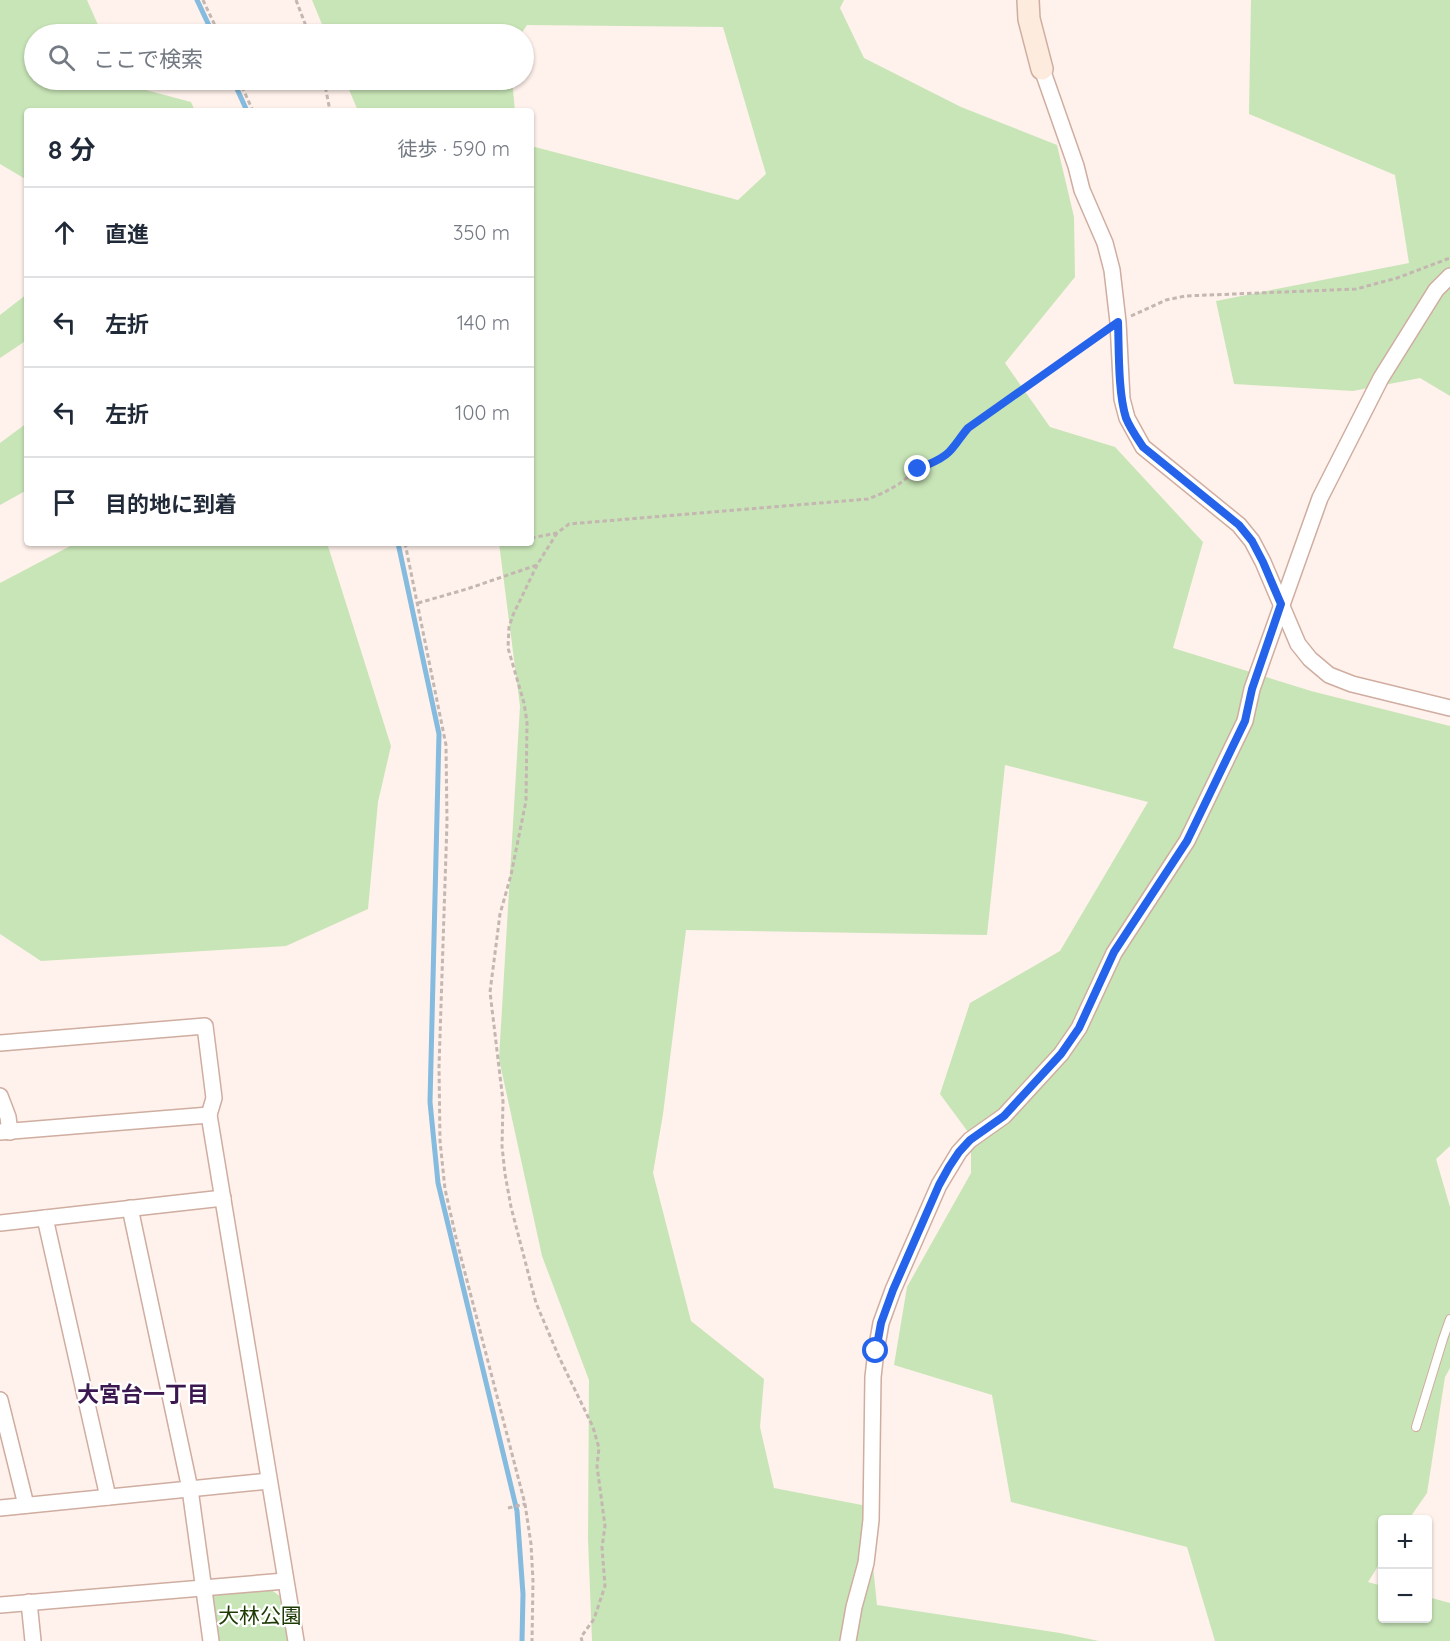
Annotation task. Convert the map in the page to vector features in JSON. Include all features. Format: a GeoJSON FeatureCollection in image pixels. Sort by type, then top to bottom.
{"type":"FeatureCollection","features":[{"type":"Feature","properties":{"kind":"street"},"geometry":{"type":"LineString","coordinates":[[1028,0],[1029,19],[1042,69],[1076,166],[1082,190],[1105,243],[1112,270],[1118,322],[1122,399],[1126,418],[1133,432],[1143,447],[1239,525],[1252,541],[1298,644],[1310,659],[1329,675],[1352,684],[1450,708]]}},
{"type":"Feature","properties":{"kind":"street"},"geometry":{"type":"LineString","coordinates":[[848,1641],[866,1563],[871,1520],[873,1377],[881,1323],[939,1185],[959,1152],[970,1140],[1004,1116],[1061,1054],[1079,1028],[1114,952],[1187,841],[1245,721],[1252,689],[1320,498],[1381,378],[1436,290],[1450,276]]}},
{"type":"Feature","properties":{"kind":"street"},"geometry":{"type":"LineString","coordinates":[[0,1043],[205,1026],[214,1098],[209,1115],[296,1641]]}},
{"type":"Feature","properties":{"kind":"street"},"geometry":{"type":"LineString","coordinates":[[0,1096],[8,1117],[5,1132],[209,1115]]}},
{"type":"Feature","properties":{"kind":"street"},"geometry":{"type":"LineString","coordinates":[[0,1223],[223,1198]]}},
{"type":"Feature","properties":{"kind":"street"},"geometry":{"type":"LineString","coordinates":[[130,1208],[190,1489],[210,1641]]}},
{"type":"Feature","properties":{"kind":"street"},"geometry":{"type":"LineString","coordinates":[[45,1218],[108,1497]]}},
{"type":"Feature","properties":{"kind":"street"},"geometry":{"type":"LineString","coordinates":[[0,1400],[26,1505]]}},
{"type":"Feature","properties":{"kind":"street"},"geometry":{"type":"LineString","coordinates":[[0,1508],[269,1480]]}},
{"type":"Feature","properties":{"kind":"street"},"geometry":{"type":"LineString","coordinates":[[0,1605],[285,1581]]}},
{"type":"Feature","properties":{"kind":"street"},"geometry":{"type":"LineString","coordinates":[[29,1602],[33,1641]]}},
{"type":"Feature","properties":{"kind":"lane"},"geometry":{"type":"LineString","coordinates":[[1416,1428],[1450,1320]]}},
{"type":"Feature","properties":{"kind":"path"},"geometry":{"type":"LineString","coordinates":[[203,0],[214,24]]}},
{"type":"Feature","properties":{"kind":"path"},"geometry":{"type":"LineString","coordinates":[[296,0],[305,24]]}},
{"type":"Feature","properties":{"kind":"path"},"geometry":{"type":"LineString","coordinates":[[244,90],[252,108]]}},
{"type":"Feature","properties":{"kind":"path"},"geometry":{"type":"LineString","coordinates":[[326,90],[329,108]]}},
{"type":"Feature","properties":{"kind":"path"},"geometry":{"type":"LineString","coordinates":[[582,1641],[581,1637],[594,1619],[605,1586],[602,1547],[605,1526],[597,1466],[598,1448],[593,1427],[577,1397],[536,1303],[511,1207],[502,1146],[503,1101],[490,992],[500,914],[511,875],[526,801],[527,722],[524,703],[508,648],[508,636],[513,615],[537,565],[557,533],[569,524],[868,499],[899,484],[918,469],[937,461],[950,452],[968,428],[1118,322],[1166,300],[1185,296],[1356,289],[1397,278],[1450,258]]}},
{"type":"Feature","properties":{"kind":"path"},"geometry":{"type":"LineString","coordinates":[[534,537],[557,533]]}},
{"type":"Feature","properties":{"kind":"path"},"geometry":{"type":"LineString","coordinates":[[406,546],[446,745],[447,822],[440,1067],[440,1141],[445,1190],[525,1504],[531,1544],[533,1581],[532,1641]]}},
{"type":"Feature","properties":{"kind":"path"},"geometry":{"type":"LineString","coordinates":[[418,603],[537,565]]}},
{"type":"Feature","properties":{"kind":"path"},"geometry":{"type":"LineString","coordinates":[[508,1508],[525,1504]]}},
{"type":"Feature","properties":{"kind":"green space"},"geometry":{"type":"Polygon","coordinates":[[[0,0],[87,0],[98,24],[24,24],[24,90],[146,90],[191,102],[194,108],[24,108],[24,178],[0,164],[0,0]]]}},
{"type":"Feature","properties":{"kind":"green space"},"geometry":{"type":"Polygon","coordinates":[[[312,0],[844,0],[840,8],[864,58],[961,107],[1057,145],[1074,217],[1075,277],[1005,363],[1050,427],[1115,447],[1203,542],[1173,648],[1311,691],[1450,726],[1450,1146],[1436,1159],[1450,1207],[1450,1368],[1445,1377],[1427,1493],[1412,1515],[1378,1515],[1378,1566],[1368,1582],[1378,1585],[1378,1623],[1432,1623],[1432,1598],[1450,1603],[1450,1641],[1215,1641],[1187,1547],[1011,1502],[992,1395],[894,1365],[907,1287],[971,1173],[971,1136],[940,1094],[970,1003],[1060,951],[1148,802],[1005,765],[987,935],[686,930],[663,1114],[653,1173],[691,1321],[764,1379],[760,1427],[774,1488],[867,1506],[877,1605],[1099,1641],[592,1641],[588,1539],[589,1380],[542,1256],[499,1059],[520,706],[499,546],[534,546],[534,147],[738,200],[766,174],[723,27],[322,24],[312,0]]]}},
{"type":"Feature","properties":{"kind":"green space"},"geometry":{"type":"Polygon","coordinates":[[[1251,0],[1450,0],[1450,396],[1420,378],[1353,391],[1234,384],[1216,301],[1409,263],[1395,175],[1249,114],[1251,0]]]}},
{"type":"Feature","properties":{"kind":"green space"},"geometry":{"type":"Polygon","coordinates":[[[349,90],[513,90],[515,108],[357,108],[349,90]]]}},
{"type":"Feature","properties":{"kind":"green space"},"geometry":{"type":"Polygon","coordinates":[[[24,296],[24,342],[0,358],[0,315],[24,296]]]}},
{"type":"Feature","properties":{"kind":"green space"},"geometry":{"type":"Polygon","coordinates":[[[24,425],[24,492],[0,505],[0,443],[24,425]]]}},
{"type":"Feature","properties":{"kind":"green space"},"geometry":{"type":"Polygon","coordinates":[[[70,546],[328,546],[391,746],[378,802],[368,909],[286,946],[41,961],[0,934],[0,583],[70,546]]]}},
{"type":"Feature","properties":{"kind":"green space","name":"大林公園"},"geometry":{"type":"Polygon","coordinates":[[[270,1589],[284,1599],[291,1641],[211,1641],[212,1596],[270,1589]]]}},
{"type":"Feature","properties":{"kind":"waterway"},"geometry":{"type":"LineString","coordinates":[[197,0],[208,24]]}},
{"type":"Feature","properties":{"kind":"waterway"},"geometry":{"type":"LineString","coordinates":[[238,90],[246,108]]}},
{"type":"Feature","properties":{"kind":"waterway"},"geometry":{"type":"LineString","coordinates":[[399,546],[439,734],[430,1102],[438,1183],[517,1511],[523,1594],[522,1641]]}},
{"type":"Feature","properties":{"kind":"district","name":"大宮台一丁目"},"geometry":{"type":"Point","coordinates":[143,1394]}},
{"type":"Feature","properties":{"kind":"route"},"geometry":{"type":"LineString","coordinates":[[876,1351],[881,1323],[893,1290],[949,1167],[970,1140],[1004,1116],[1061,1054],[1079,1028],[1114,952],[1187,841],[1245,721],[1252,689],[1281,604],[1252,541],[1239,525],[1143,447],[1133,432],[1126,418],[1122,399],[1118,322],[968,428],[950,452],[937,461],[918,469]]}}]}
